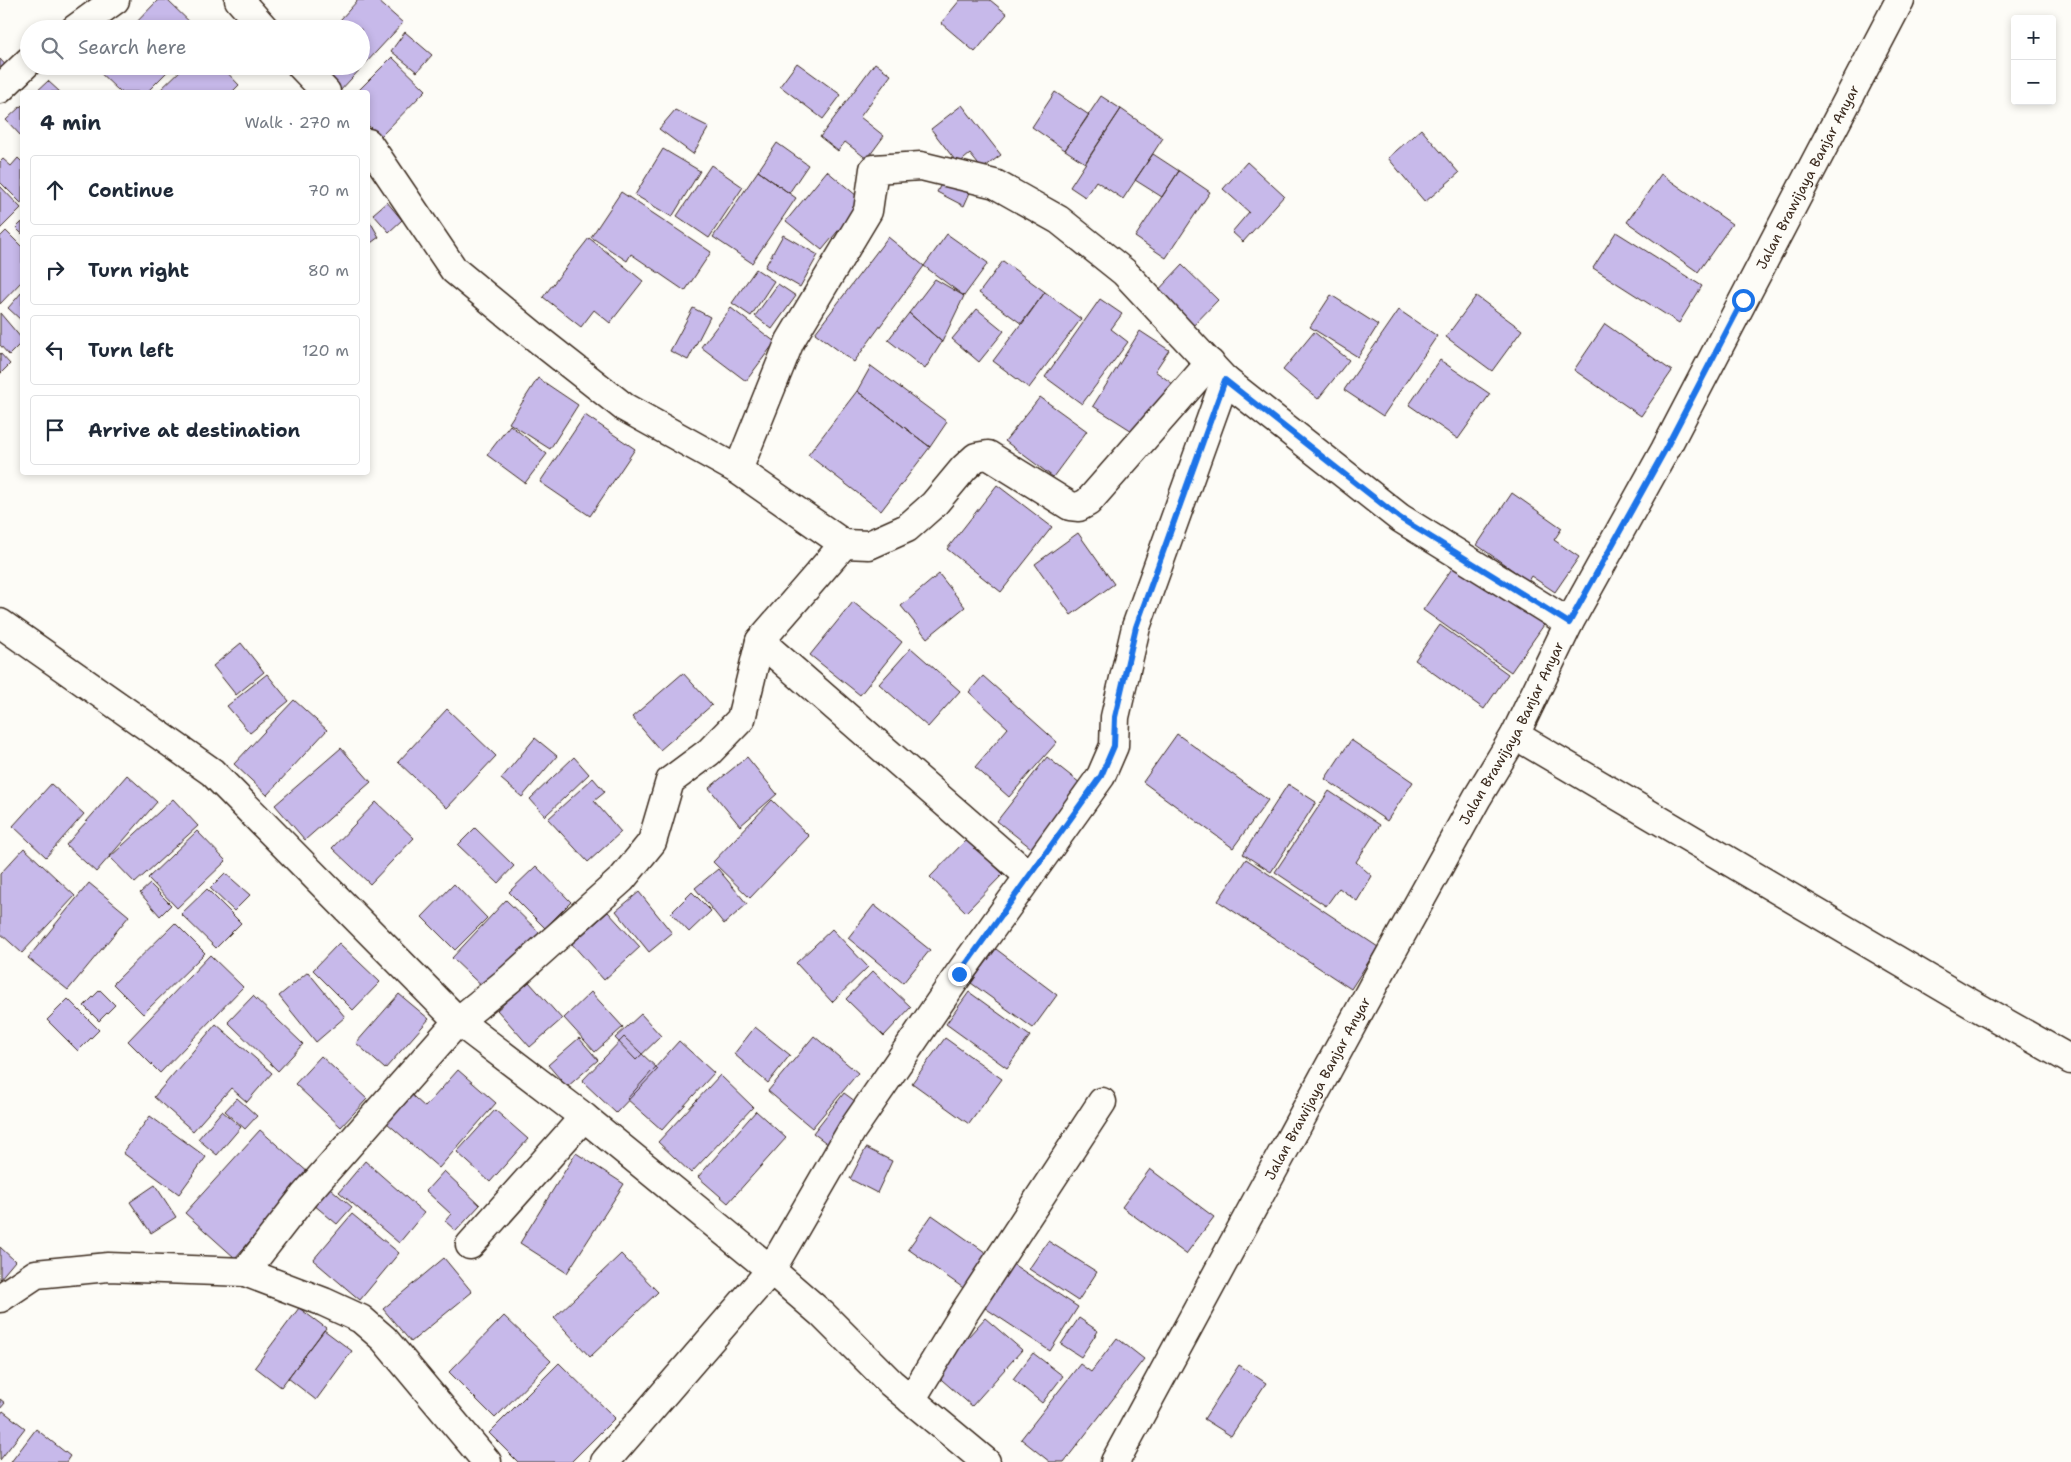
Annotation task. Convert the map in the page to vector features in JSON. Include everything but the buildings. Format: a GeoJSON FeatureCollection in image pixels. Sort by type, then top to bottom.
{"type":"FeatureCollection","features":[{"type":"Feature","properties":{"kind":"street"},"geometry":{"type":"LineString","coordinates":[[89,20],[115,0]]}},
{"type":"Feature","properties":{"kind":"street"},"geometry":{"type":"LineString","coordinates":[[239,0],[257,20]]}},
{"type":"Feature","properties":{"kind":"street","name":"Jalan Brawijaya Banjar Anyar"},"geometry":{"type":"LineString","coordinates":[[1116,1462],[1384,965],[1476,798],[1515,736],[1569,623],[1665,450],[1900,0]]}},
{"type":"Feature","properties":{"kind":"street"},"geometry":{"type":"LineString","coordinates":[[0,89],[20,70]]}},
{"type":"Feature","properties":{"kind":"street"},"geometry":{"type":"LineString","coordinates":[[310,75],[324,90]]}},
{"type":"Feature","properties":{"kind":"street"},"geometry":{"type":"LineString","coordinates":[[370,146],[454,270],[624,407],[738,470],[844,544],[869,545],[907,528],[934,504],[964,468],[976,457],[988,455],[1070,506],[1079,507],[1088,502],[1218,372]]}},
{"type":"Feature","properties":{"kind":"street"},"geometry":{"type":"LineString","coordinates":[[738,470],[790,341],[868,211],[874,169],[921,166],[995,184],[1018,195],[1059,220],[1124,272],[1218,372],[1400,518],[1569,623]]}},
{"type":"Feature","properties":{"kind":"street"},"geometry":{"type":"LineString","coordinates":[[605,1462],[771,1270],[852,1130],[959,974],[1101,776],[1114,746],[1115,717],[1136,627],[1218,372]]}},
{"type":"Feature","properties":{"kind":"street"},"geometry":{"type":"LineString","coordinates":[[245,1272],[304,1196],[458,1021],[510,979],[622,879],[652,842],[670,781],[709,752],[741,719],[760,641],[844,544]]}},
{"type":"Feature","properties":{"kind":"street"},"geometry":{"type":"LineString","coordinates":[[0,623],[212,772],[458,1021],[584,1117],[771,1270],[822,1314],[891,1383],[986,1462]]}},
{"type":"Feature","properties":{"kind":"street"},"geometry":{"type":"LineString","coordinates":[[760,641],[1029,876]]}},
{"type":"Feature","properties":{"kind":"street"},"geometry":{"type":"LineString","coordinates":[[1515,736],[1958,996],[2071,1060]]}},
{"type":"Feature","properties":{"kind":"street"},"geometry":{"type":"LineString","coordinates":[[912,1400],[964,1313],[1102,1102]]}},
{"type":"Feature","properties":{"kind":"street"},"geometry":{"type":"LineString","coordinates":[[470,1245],[584,1117]]}},
{"type":"Feature","properties":{"kind":"street"},"geometry":{"type":"LineString","coordinates":[[0,1298],[36,1274],[108,1267],[245,1272],[324,1302],[361,1319],[384,1339],[486,1462]]}},
{"type":"Feature","properties":{"kind":"route"},"geometry":{"type":"LineString","coordinates":[[959,974],[1101,776],[1114,746],[1115,717],[1136,627],[1225,380],[1400,518],[1569,623],[1665,450],[1743,300]]}}]}
